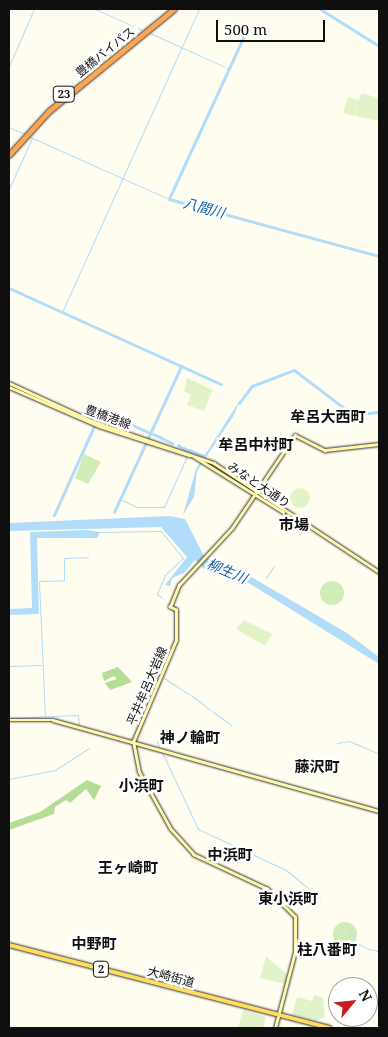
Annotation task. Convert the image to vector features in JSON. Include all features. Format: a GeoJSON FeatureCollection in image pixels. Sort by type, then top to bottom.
{"type":"FeatureCollection","features":[{"type":"Feature","properties":{"kind":"highway","name":"豊橋バイパス"},"geometry":{"type":"LineString","coordinates":[[9,151],[44,112],[172,9]]}},
{"type":"Feature","properties":{"kind":"highway","name":"豊橋バイパス"},"geometry":{"type":"LineString","coordinates":[[9,155],[49,111],[125,46]]}},
{"type":"Feature","properties":{"kind":"main road","name":"豊橋港線"},"geometry":{"type":"LineString","coordinates":[[9,385],[92,421],[204,460]]}},
{"type":"Feature","properties":{"kind":"main road","name":"平井牟呂大岩線"},"geometry":{"type":"LineString","coordinates":[[275,1028],[296,952],[294,916],[267,889],[194,855],[170,828],[139,772],[133,742],[176,640],[176,610],[170,607],[183,578],[232,528],[295,434],[332,450],[379,444]]}},
{"type":"Feature","properties":{"kind":"main road","name":"みなと大通り"},"geometry":{"type":"LineString","coordinates":[[204,460],[379,573]]}},
{"type":"Feature","properties":{"kind":"main road"},"geometry":{"type":"LineString","coordinates":[[9,720],[53,720],[379,811]]}},
{"type":"Feature","properties":{"kind":"main road","name":"大崎街道"},"geometry":{"type":"LineString","coordinates":[[9,945],[329,1028]]}},
{"type":"Feature","properties":{"kind":"green space"},"geometry":{"type":"Polygon","coordinates":[[[361,93],[379,98],[379,121],[355,116],[358,104],[354,116],[343,113],[348,97],[359,100],[361,93]]]}},
{"type":"Feature","properties":{"kind":"green space"},"geometry":{"type":"Polygon","coordinates":[[[187,378],[213,390],[204,411],[187,405],[191,395],[184,391],[187,378]]]}},
{"type":"Feature","properties":{"kind":"green space"},"geometry":{"type":"Polygon","coordinates":[[[84,454],[101,462],[88,484],[75,478],[84,454]]]}},
{"type":"Feature","properties":{"kind":"green space"},"geometry":{"type":"Polygon","coordinates":[[[296,488],[304,488],[310,494],[310,502],[304,508],[296,508],[290,502],[290,494],[296,488]]]}},
{"type":"Feature","properties":{"kind":"green space"},"geometry":{"type":"Polygon","coordinates":[[[332,581],[341,584],[344,593],[341,602],[332,605],[323,602],[320,593],[323,584],[332,581]]]}},
{"type":"Feature","properties":{"kind":"green space"},"geometry":{"type":"Polygon","coordinates":[[[244,620],[272,634],[265,646],[236,629],[244,620]]]}},
{"type":"Feature","properties":{"kind":"green space"},"geometry":{"type":"Polygon","coordinates":[[[118,667],[132,682],[110,690],[105,683],[117,679],[114,676],[104,681],[102,673],[118,667]]]}},
{"type":"Feature","properties":{"kind":"green space"},"geometry":{"type":"Polygon","coordinates":[[[87,780],[101,786],[94,800],[86,789],[70,803],[66,800],[55,807],[54,814],[9,830],[9,823],[40,812],[87,780]]]}},
{"type":"Feature","properties":{"kind":"green space"},"geometry":{"type":"Polygon","coordinates":[[[345,922],[354,925],[357,934],[354,943],[345,946],[336,943],[333,934],[336,925],[345,922]]]}},
{"type":"Feature","properties":{"kind":"green space"},"geometry":{"type":"Polygon","coordinates":[[[266,956],[288,975],[285,984],[260,978],[266,956]]]}},
{"type":"Feature","properties":{"kind":"green space"},"geometry":{"type":"Polygon","coordinates":[[[314,995],[323,998],[325,1017],[315,1021],[292,1015],[297,997],[312,1001],[314,995]]]}},
{"type":"Feature","properties":{"kind":"green space"},"geometry":{"type":"Polygon","coordinates":[[[243,1010],[266,1017],[263,1028],[238,1028],[243,1010]]]}},
{"type":"Feature","properties":{"kind":"water"},"geometry":{"type":"Polygon","coordinates":[[[240,400],[234,415],[197,471],[194,497],[183,515],[196,469],[240,400]]]}},
{"type":"Feature","properties":{"kind":"water","name":"柳生川"},"geometry":{"type":"Polygon","coordinates":[[[170,516],[185,519],[205,558],[231,565],[347,633],[379,657],[379,664],[247,582],[204,569],[195,560],[184,573],[172,578],[170,586],[165,585],[187,557],[161,527],[9,531],[9,523],[170,516]]]}},
{"type":"Feature","properties":{"kind":"water"},"geometry":{"type":"Polygon","coordinates":[[[87,530],[100,532],[97,538],[37,538],[39,614],[9,615],[9,609],[32,608],[30,532],[87,530]]]}},
{"type":"Feature","properties":{"kind":"waterway"},"geometry":{"type":"LineString","coordinates":[[9,66],[34,9]]}},
{"type":"Feature","properties":{"kind":"waterway"},"geometry":{"type":"LineString","coordinates":[[95,9],[133,26]]}},
{"type":"Feature","properties":{"kind":"waterway"},"geometry":{"type":"LineString","coordinates":[[63,310],[199,9]]}},
{"type":"Feature","properties":{"kind":"waterway"},"geometry":{"type":"LineString","coordinates":[[320,9],[379,46]]}},
{"type":"Feature","properties":{"kind":"waterway","name":"八間川"},"geometry":{"type":"LineString","coordinates":[[248,27],[169,199],[379,256]]}},
{"type":"Feature","properties":{"kind":"waterway"},"geometry":{"type":"LineString","coordinates":[[138,28],[142,30]]}},
{"type":"Feature","properties":{"kind":"waterway"},"geometry":{"type":"LineString","coordinates":[[150,33],[225,67]]}},
{"type":"Feature","properties":{"kind":"waterway"},"geometry":{"type":"LineString","coordinates":[[9,127],[25,134]]}},
{"type":"Feature","properties":{"kind":"waterway"},"geometry":{"type":"LineString","coordinates":[[28,136],[169,199]]}},
{"type":"Feature","properties":{"kind":"waterway"},"geometry":{"type":"LineString","coordinates":[[9,189],[32,138]]}},
{"type":"Feature","properties":{"kind":"waterway"},"geometry":{"type":"LineString","coordinates":[[9,288],[221,384]]}},
{"type":"Feature","properties":{"kind":"waterway"},"geometry":{"type":"LineString","coordinates":[[114,512],[181,366]]}},
{"type":"Feature","properties":{"kind":"waterway"},"geometry":{"type":"LineString","coordinates":[[239,403],[252,386],[294,370],[353,415],[379,412]]}},
{"type":"Feature","properties":{"kind":"waterway"},"geometry":{"type":"LineString","coordinates":[[101,411],[150,433]]}},
{"type":"Feature","properties":{"kind":"waterway"},"geometry":{"type":"LineString","coordinates":[[96,421],[101,412]]}},
{"type":"Feature","properties":{"kind":"waterway"},"geometry":{"type":"LineString","coordinates":[[54,515],[94,426]]}},
{"type":"Feature","properties":{"kind":"waterway"},"geometry":{"type":"LineString","coordinates":[[153,434],[162,438]]}},
{"type":"Feature","properties":{"kind":"waterway"},"geometry":{"type":"LineString","coordinates":[[163,439],[172,443]]}},
{"type":"Feature","properties":{"kind":"waterway"},"geometry":{"type":"LineString","coordinates":[[183,448],[188,450]]}},
{"type":"Feature","properties":{"kind":"waterway"},"geometry":{"type":"LineString","coordinates":[[189,450],[203,456]]}},
{"type":"Feature","properties":{"kind":"waterway"},"geometry":{"type":"LineString","coordinates":[[122,500],[137,507],[164,507],[187,456]]}},
{"type":"Feature","properties":{"kind":"waterway"},"geometry":{"type":"LineString","coordinates":[[98,532],[161,531],[183,558],[165,575],[157,594],[162,598]]}},
{"type":"Feature","properties":{"kind":"waterway"},"geometry":{"type":"LineString","coordinates":[[65,558],[88,557]]}},
{"type":"Feature","properties":{"kind":"waterway"},"geometry":{"type":"LineString","coordinates":[[40,581],[64,580],[64,558]]}},
{"type":"Feature","properties":{"kind":"waterway"},"geometry":{"type":"LineString","coordinates":[[266,578],[274,566]]}},
{"type":"Feature","properties":{"kind":"waterway"},"geometry":{"type":"LineString","coordinates":[[39,581],[45,716]]}},
{"type":"Feature","properties":{"kind":"waterway"},"geometry":{"type":"LineString","coordinates":[[9,666],[41,665]]}},
{"type":"Feature","properties":{"kind":"waterway"},"geometry":{"type":"LineString","coordinates":[[164,678],[189,694]]}},
{"type":"Feature","properties":{"kind":"waterway"},"geometry":{"type":"LineString","coordinates":[[191,695],[210,710]]}},
{"type":"Feature","properties":{"kind":"waterway"},"geometry":{"type":"LineString","coordinates":[[212,711],[231,725]]}},
{"type":"Feature","properties":{"kind":"waterway"},"geometry":{"type":"LineString","coordinates":[[9,718],[78,715],[79,726]]}},
{"type":"Feature","properties":{"kind":"waterway"},"geometry":{"type":"LineString","coordinates":[[157,741],[160,749]]}},
{"type":"Feature","properties":{"kind":"waterway"},"geometry":{"type":"LineString","coordinates":[[337,743],[349,741],[379,754]]}},
{"type":"Feature","properties":{"kind":"waterway"},"geometry":{"type":"LineString","coordinates":[[9,779],[55,770],[89,748]]}},
{"type":"Feature","properties":{"kind":"waterway"},"geometry":{"type":"LineString","coordinates":[[162,752],[198,829],[286,870],[320,898]]}},
{"type":"Feature","properties":{"kind":"waterway"},"geometry":{"type":"LineString","coordinates":[[350,932],[355,940]]}},
{"type":"Feature","properties":{"kind":"waterway"},"geometry":{"type":"LineString","coordinates":[[359,944],[365,947]]}},
{"type":"Feature","properties":{"kind":"waterway"},"geometry":{"type":"LineString","coordinates":[[366,948],[374,950]]}},
{"type":"Feature","properties":{"kind":"waterway"},"geometry":{"type":"LineString","coordinates":[[375,950],[379,952]]}},
{"type":"Feature","properties":{"kind":"district","name":"牟呂大西町"},"geometry":{"type":"Point","coordinates":[328,417]}},
{"type":"Feature","properties":{"kind":"district","name":"牟呂中村町"},"geometry":{"type":"Point","coordinates":[256,445]}},
{"type":"Feature","properties":{"kind":"district","name":"市場"},"geometry":{"type":"Point","coordinates":[294,525]}},
{"type":"Feature","properties":{"kind":"district","name":"神ノ輪町"},"geometry":{"type":"Point","coordinates":[190,738]}},
{"type":"Feature","properties":{"kind":"district","name":"藤沢町"},"geometry":{"type":"Point","coordinates":[317,767]}},
{"type":"Feature","properties":{"kind":"district","name":"小浜町"},"geometry":{"type":"Point","coordinates":[141,786]}},
{"type":"Feature","properties":{"kind":"district","name":"中浜町"},"geometry":{"type":"Point","coordinates":[230,855]}},
{"type":"Feature","properties":{"kind":"district","name":"王ヶ崎町"},"geometry":{"type":"Point","coordinates":[128,868]}},
{"type":"Feature","properties":{"kind":"district","name":"東小浜町"},"geometry":{"type":"Point","coordinates":[288,899]}},
{"type":"Feature","properties":{"kind":"district","name":"中野町"},"geometry":{"type":"Point","coordinates":[94,944]}},
{"type":"Feature","properties":{"kind":"district","name":"柱八番町"},"geometry":{"type":"Point","coordinates":[327,950]}}]}
